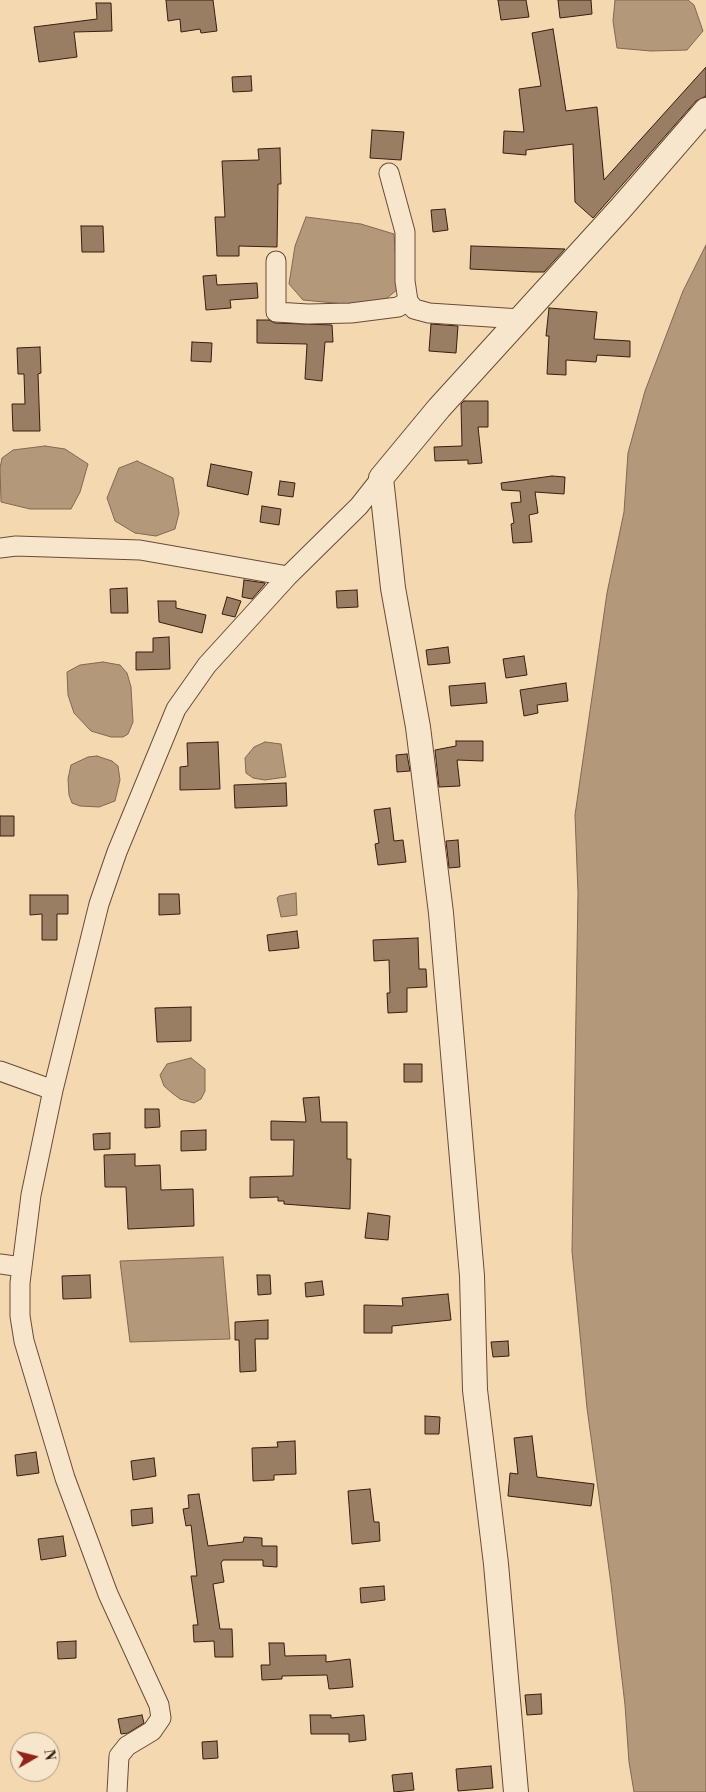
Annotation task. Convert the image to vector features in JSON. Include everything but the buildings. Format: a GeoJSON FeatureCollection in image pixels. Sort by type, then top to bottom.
{"type":"FeatureCollection","features":[{"type":"Feature","properties":{"kind":"street"},"geometry":{"type":"LineString","coordinates":[[117,1792],[118,1756],[127,1746],[152,1731],[161,1718],[159,1705],[108,1594],[65,1478],[24,1341],[20,1316],[22,1267],[31,1195],[53,1090],[99,904],[116,852],[176,709],[208,665],[288,576],[359,506],[426,422],[621,208],[706,110]]}},
{"type":"Feature","properties":{"kind":"street"},"geometry":{"type":"LineString","coordinates":[[389,173],[405,232],[405,281],[408,301],[414,309],[429,313],[520,319]]}},
{"type":"Feature","properties":{"kind":"street"},"geometry":{"type":"LineString","coordinates":[[276,261],[276,312],[308,314],[352,313],[398,307],[408,301]]}},
{"type":"Feature","properties":{"kind":"street"},"geometry":{"type":"LineString","coordinates":[[381,478],[393,588],[418,727],[441,913],[472,1276],[475,1390],[496,1564],[516,1792]]}},
{"type":"Feature","properties":{"kind":"street"},"geometry":{"type":"LineString","coordinates":[[0,548],[16,546],[140,550],[288,576]]}},
{"type":"Feature","properties":{"kind":"street"},"geometry":{"type":"LineString","coordinates":[[0,1071],[53,1090]]}},
{"type":"Feature","properties":{"kind":"street"},"geometry":{"type":"LineString","coordinates":[[0,1264],[22,1267]]}},
{"type":"Feature","properties":{"kind":"shaded area"},"geometry":{"type":"Polygon","coordinates":[[[615,0],[688,0],[694,5],[703,31],[687,50],[651,51],[617,48],[613,21],[615,0]]]}},
{"type":"Feature","properties":{"kind":"shaded area"},"geometry":{"type":"Polygon","coordinates":[[[306,217],[361,224],[394,234],[398,289],[376,307],[303,300],[289,284],[295,246],[306,217]]]}},
{"type":"Feature","properties":{"kind":"shaded area"},"geometry":{"type":"Polygon","coordinates":[[[706,245],[706,1792],[634,1792],[629,1762],[625,1705],[611,1584],[587,1408],[572,1251],[578,893],[575,815],[607,593],[624,512],[628,453],[645,391],[683,291],[706,245]]]}},
{"type":"Feature","properties":{"kind":"shaded area"},"geometry":{"type":"Polygon","coordinates":[[[45,446],[65,449],[88,464],[80,492],[71,509],[30,509],[1,502],[0,468],[2,458],[13,450],[45,446]]]}},
{"type":"Feature","properties":{"kind":"shaded area"},"geometry":{"type":"Polygon","coordinates":[[[137,461],[173,478],[179,513],[175,529],[156,536],[135,533],[115,521],[107,498],[119,468],[137,461]]]}},
{"type":"Feature","properties":{"kind":"shaded area"},"geometry":{"type":"Polygon","coordinates":[[[103,662],[120,665],[127,673],[131,687],[133,722],[128,734],[123,737],[111,737],[91,731],[74,713],[68,695],[67,672],[80,665],[103,662]]]}},
{"type":"Feature","properties":{"kind":"shaded area"},"geometry":{"type":"Polygon","coordinates":[[[265,742],[281,744],[286,777],[265,780],[253,778],[246,773],[245,758],[254,747],[265,742]]]}},
{"type":"Feature","properties":{"kind":"shaded area"},"geometry":{"type":"Polygon","coordinates":[[[97,756],[112,761],[118,766],[120,780],[115,801],[99,807],[80,806],[72,803],[69,795],[68,779],[71,765],[88,757],[97,756]]]}},
{"type":"Feature","properties":{"kind":"shaded area"},"geometry":{"type":"Polygon","coordinates":[[[296,893],[297,915],[281,917],[277,898],[296,893]]]}},
{"type":"Feature","properties":{"kind":"shaded area"},"geometry":{"type":"Polygon","coordinates":[[[191,1058],[205,1069],[205,1091],[201,1099],[194,1103],[180,1099],[172,1093],[164,1086],[160,1075],[167,1064],[191,1058]]]}},
{"type":"Feature","properties":{"kind":"shaded area"},"geometry":{"type":"Polygon","coordinates":[[[223,1257],[230,1339],[130,1342],[120,1261],[223,1257]]]}}]}
